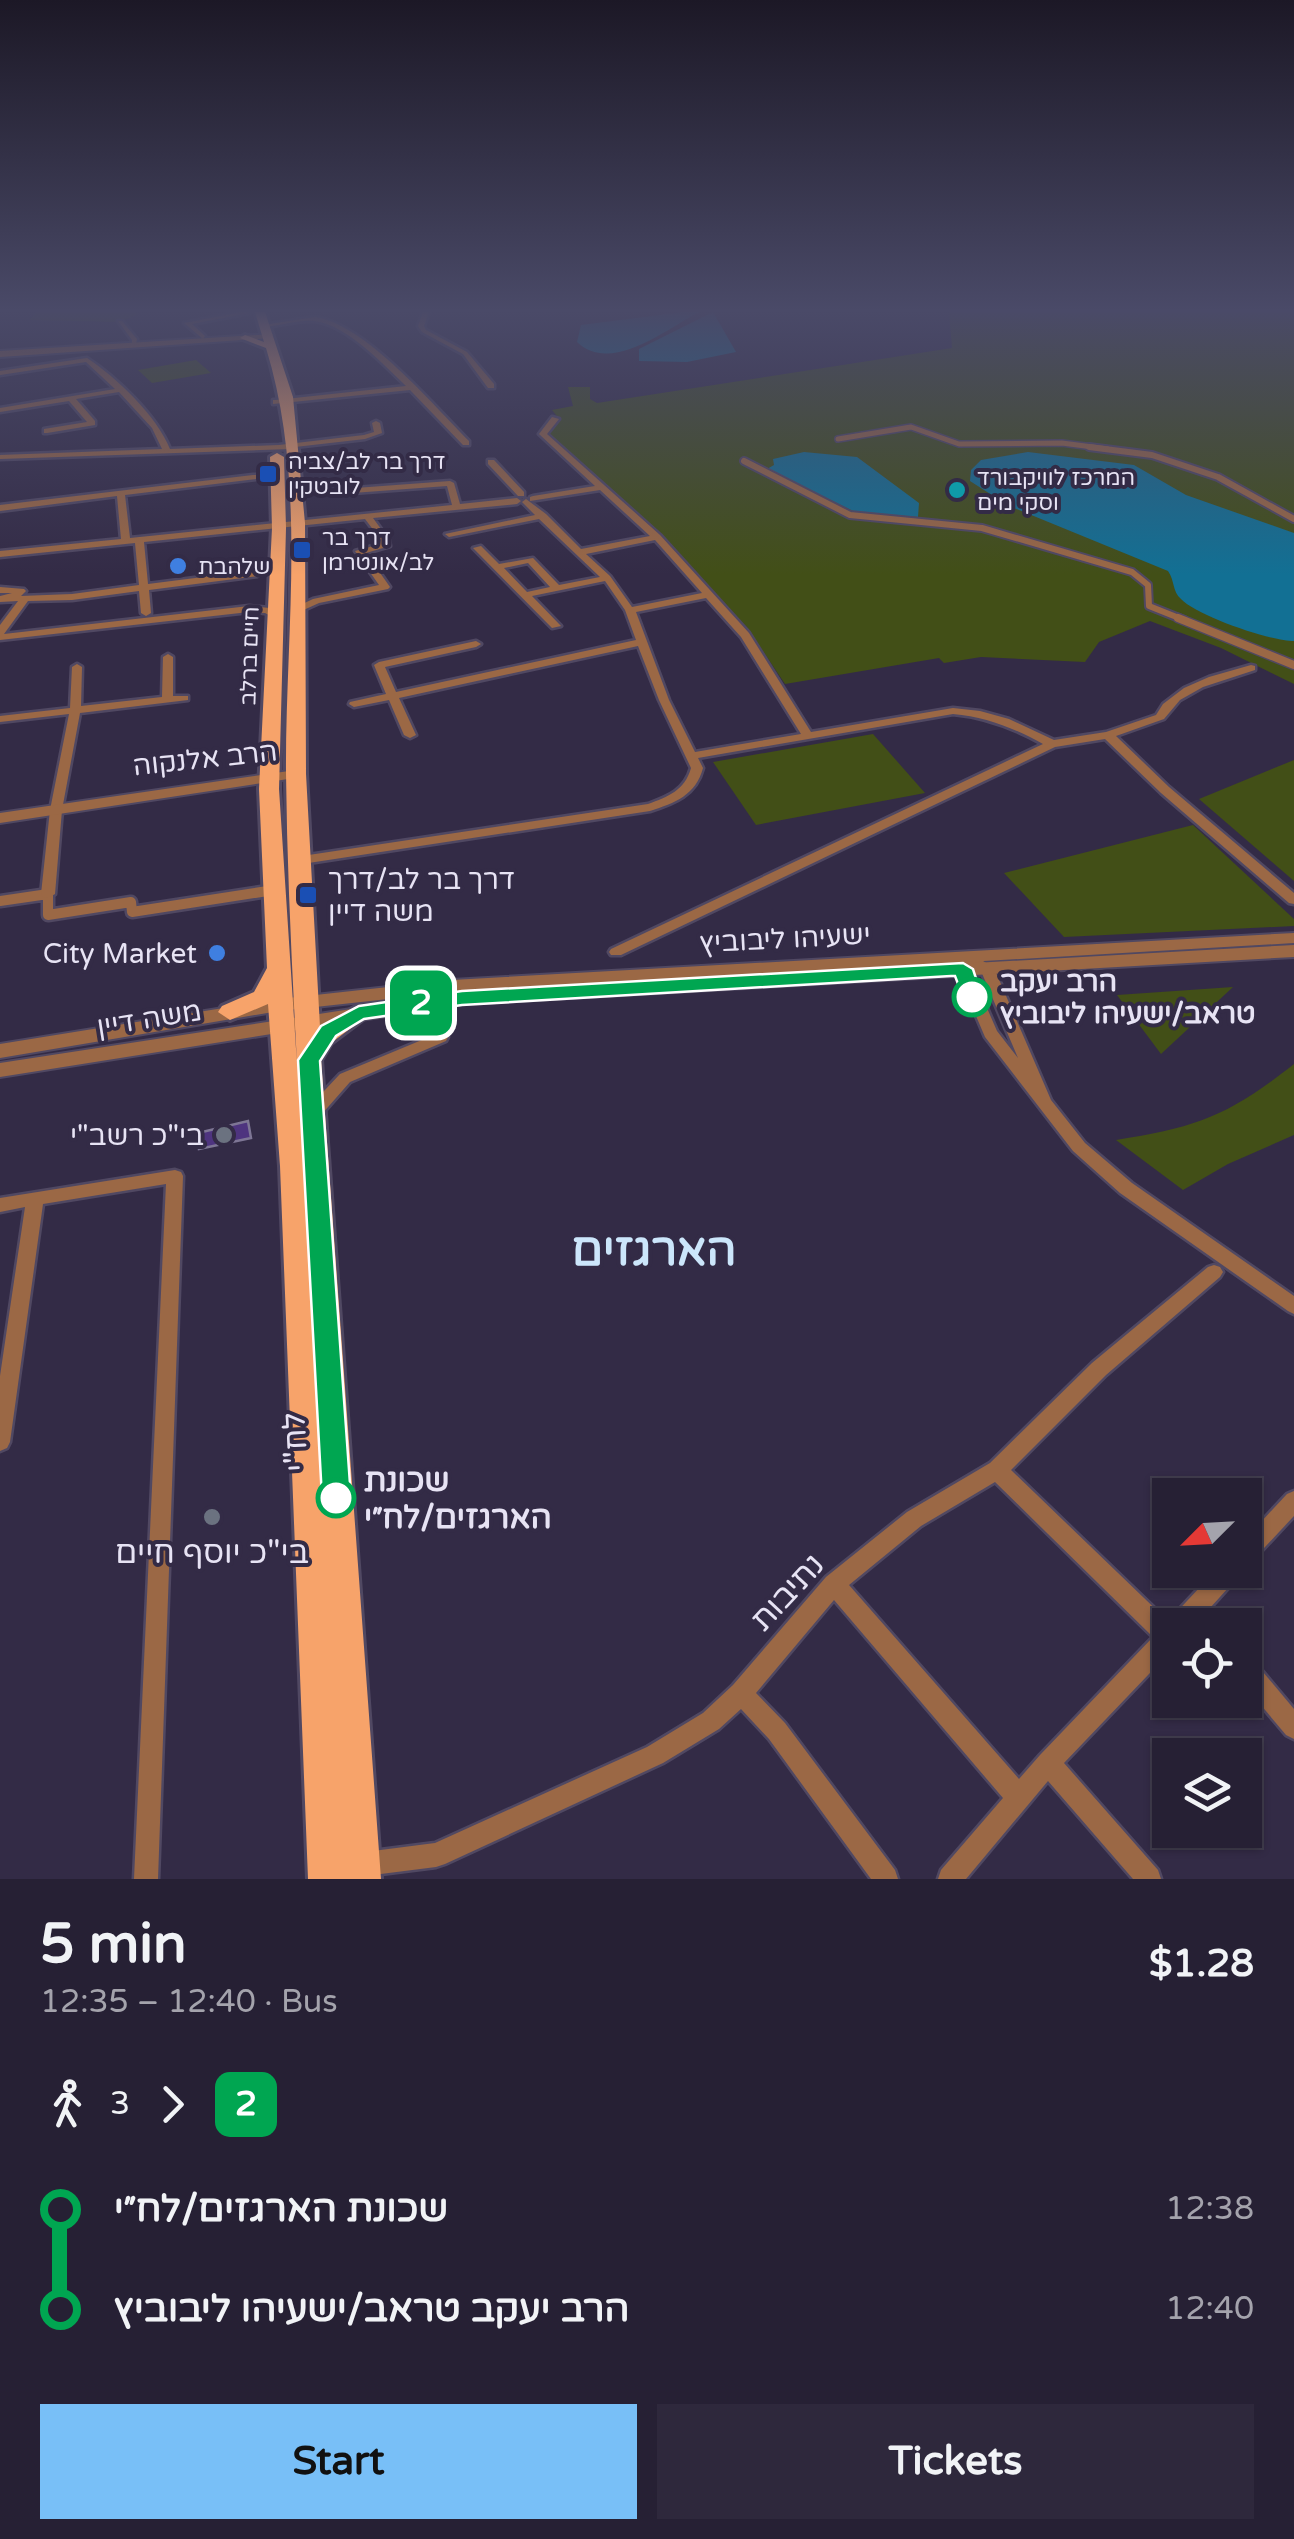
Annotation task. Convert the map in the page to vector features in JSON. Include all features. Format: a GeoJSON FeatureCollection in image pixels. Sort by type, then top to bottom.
{"type":"FeatureCollection","features":[{"type":"Feature","properties":{"kind":"main road","name":"חיים ברלב"},"geometry":{"type":"LineString","coordinates":[[282,400],[288,526],[276,607],[268,777],[278,963],[294,1013]]}},
{"type":"Feature","properties":{"kind":"main road","name":"חיים ברלב"},"geometry":{"type":"LineString","coordinates":[[288,526],[304,603],[296,774],[302,860],[294,1013]]}},
{"type":"Feature","properties":{"kind":"main road"},"geometry":{"type":"LineString","coordinates":[[255,527],[288,526]]}},
{"type":"Feature","properties":{"kind":"main road"},"geometry":{"type":"LineString","coordinates":[[230,1012],[263,997],[278,963]]}},
{"type":"Feature","properties":{"kind":"main road","name":"לח\"י"},"geometry":{"type":"LineString","coordinates":[[294,1013],[310,1065],[360,1872]]}},
{"type":"Feature","properties":{"kind":"main road","name":"לח\"י"},"geometry":{"type":"LineString","coordinates":[[294,1013],[294,1166],[328,1879]]}},
{"type":"Feature","properties":{"kind":"main road"},"geometry":{"type":"LineString","coordinates":[[310,1065],[322,1037],[359,1013]]}},
{"type":"Feature","properties":{"kind":"street"},"geometry":{"type":"LineString","coordinates":[[0,410],[62,400]]}},
{"type":"Feature","properties":{"kind":"street"},"geometry":{"type":"LineString","coordinates":[[47,432],[92,424],[73,400]]}},
{"type":"Feature","properties":{"kind":"street"},"geometry":{"type":"LineString","coordinates":[[129,400],[163,439],[167,452]]}},
{"type":"Feature","properties":{"kind":"street"},"geometry":{"type":"LineString","coordinates":[[421,400],[466,443]]}},
{"type":"Feature","properties":{"kind":"street"},"geometry":{"type":"LineString","coordinates":[[555,419],[542,434],[657,537],[745,635],[808,736]]}},
{"type":"Feature","properties":{"kind":"street"},"geometry":{"type":"LineString","coordinates":[[0,457],[286,446],[365,437],[378,433],[376,423]]}},
{"type":"Feature","properties":{"kind":"street"},"geometry":{"type":"LineString","coordinates":[[838,439],[912,427],[964,444],[1062,443],[1136,452],[1218,477],[1294,519]]}},
{"type":"Feature","properties":{"kind":"street"},"geometry":{"type":"LineString","coordinates":[[744,461],[850,515],[982,528],[1132,572],[1148,586],[1149,606],[1294,665]]}},
{"type":"Feature","properties":{"kind":"street"},"geometry":{"type":"LineString","coordinates":[[302,860],[650,807],[687,790],[696,778],[692,756],[630,610],[607,578],[491,462]]}},
{"type":"Feature","properties":{"kind":"street"},"geometry":{"type":"LineString","coordinates":[[0,508],[254,477]]}},
{"type":"Feature","properties":{"kind":"street"},"geometry":{"type":"LineString","coordinates":[[342,492],[450,483],[456,506]]}},
{"type":"Feature","properties":{"kind":"street"},"geometry":{"type":"LineString","coordinates":[[288,526],[600,486]]}},
{"type":"Feature","properties":{"kind":"street"},"geometry":{"type":"LineString","coordinates":[[121,493],[126,540]]}},
{"type":"Feature","properties":{"kind":"street"},"geometry":{"type":"LineString","coordinates":[[288,526],[456,506]]}},
{"type":"Feature","properties":{"kind":"street"},"geometry":{"type":"LineString","coordinates":[[449,534],[543,516]]}},
{"type":"Feature","properties":{"kind":"street"},"geometry":{"type":"LineString","coordinates":[[304,603],[385,588],[360,551],[385,546],[386,540],[368,517]]}},
{"type":"Feature","properties":{"kind":"street"},"geometry":{"type":"LineString","coordinates":[[0,554],[255,527]]}},
{"type":"Feature","properties":{"kind":"street"},"geometry":{"type":"LineString","coordinates":[[580,552],[657,537]]}},
{"type":"Feature","properties":{"kind":"street"},"geometry":{"type":"LineString","coordinates":[[139,539],[146,612]]}},
{"type":"Feature","properties":{"kind":"street"},"geometry":{"type":"LineString","coordinates":[[478,548],[556,626]]}},
{"type":"Feature","properties":{"kind":"street"},"geometry":{"type":"LineString","coordinates":[[496,566],[530,560],[557,588]]}},
{"type":"Feature","properties":{"kind":"street"},"geometry":{"type":"LineString","coordinates":[[6,599],[72,597],[256,573]]}},
{"type":"Feature","properties":{"kind":"street"},"geometry":{"type":"LineString","coordinates":[[524,595],[607,578]]}},
{"type":"Feature","properties":{"kind":"street"},"geometry":{"type":"LineString","coordinates":[[0,590],[21,591],[6,599]]}},
{"type":"Feature","properties":{"kind":"street"},"geometry":{"type":"LineString","coordinates":[[630,610],[706,595]]}},
{"type":"Feature","properties":{"kind":"street"},"geometry":{"type":"LineString","coordinates":[[0,635],[24,598]]}},
{"type":"Feature","properties":{"kind":"street"},"geometry":{"type":"LineString","coordinates":[[0,635],[276,607]]}},
{"type":"Feature","properties":{"kind":"street"},"geometry":{"type":"LineString","coordinates":[[354,704],[641,642]]}},
{"type":"Feature","properties":{"kind":"street"},"geometry":{"type":"LineString","coordinates":[[410,735],[379,665],[476,644]]}},
{"type":"Feature","properties":{"kind":"street"},"geometry":{"type":"LineString","coordinates":[[168,657],[168,700]]}},
{"type":"Feature","properties":{"kind":"street"},"geometry":{"type":"LineString","coordinates":[[77,667],[75,710],[56,805],[48,914],[132,902],[132,912],[274,890]]}},
{"type":"Feature","properties":{"kind":"street"},"geometry":{"type":"LineString","coordinates":[[616,952],[1052,744],[1108,735],[1160,717],[1166,704],[1194,687],[1252,668]]}},
{"type":"Feature","properties":{"kind":"street"},"geometry":{"type":"LineString","coordinates":[[0,719],[184,698]]}},
{"type":"Feature","properties":{"kind":"street"},"geometry":{"type":"LineString","coordinates":[[692,756],[953,711],[981,712],[1010,720],[1052,744]]}},
{"type":"Feature","properties":{"kind":"street"},"geometry":{"type":"LineString","coordinates":[[1108,735],[1164,790],[1294,900]]}},
{"type":"Feature","properties":{"kind":"street","name":"הרב אלנקוה"},"geometry":{"type":"LineString","coordinates":[[0,808],[56,805],[296,774]]}},
{"type":"Feature","properties":{"kind":"street","name":"הרב אלנקוה"},"geometry":{"type":"LineString","coordinates":[[0,818],[56,805]]}},
{"type":"Feature","properties":{"kind":"street"},"geometry":{"type":"LineString","coordinates":[[0,901],[48,894]]}},
{"type":"Feature","properties":{"kind":"street","name":"ישעיהו ליבוביץ"},"geometry":{"type":"LineString","coordinates":[[294,1013],[359,1013],[551,991],[1294,938]]}},
{"type":"Feature","properties":{"kind":"street","name":"ישעיהו ליבוביץ"},"geometry":{"type":"LineString","coordinates":[[294,1013],[538,979],[966,962],[986,968],[1294,952]]}},
{"type":"Feature","properties":{"kind":"street"},"geometry":{"type":"LineString","coordinates":[[966,962],[990,1033],[1079,1148],[1106,1172],[1294,1306]]}},
{"type":"Feature","properties":{"kind":"street"},"geometry":{"type":"LineString","coordinates":[[986,968],[1044,1102]]}},
{"type":"Feature","properties":{"kind":"street","name":"משה דיין"},"geometry":{"type":"LineString","coordinates":[[0,1052],[230,1012],[294,1013]]}},
{"type":"Feature","properties":{"kind":"street","name":"משה דיין"},"geometry":{"type":"LineString","coordinates":[[0,1070],[294,1013]]}},
{"type":"Feature","properties":{"kind":"street"},"geometry":{"type":"LineString","coordinates":[[313,1114],[346,1078],[441,1037]]}},
{"type":"Feature","properties":{"kind":"street"},"geometry":{"type":"LineString","coordinates":[[310,1065],[346,1078]]}},
{"type":"Feature","properties":{"kind":"street"},"geometry":{"type":"LineString","coordinates":[[0,1205],[175,1176],[146,1879]]}},
{"type":"Feature","properties":{"kind":"street"},"geometry":{"type":"LineString","coordinates":[[0,1442],[35,1199]]}},
{"type":"Feature","properties":{"kind":"street","name":"נתיבות"},"geometry":{"type":"LineString","coordinates":[[360,1872],[436,1855],[655,1755],[710,1722],[741,1693],[834,1584],[914,1519],[998,1470],[1099,1369],[1214,1272]]}},
{"type":"Feature","properties":{"kind":"street"},"geometry":{"type":"LineString","coordinates":[[998,1470],[1152,1620]]}},
{"type":"Feature","properties":{"kind":"street"},"geometry":{"type":"LineString","coordinates":[[1262,1536],[1294,1501]]}},
{"type":"Feature","properties":{"kind":"street"},"geometry":{"type":"LineString","coordinates":[[834,1584],[1019,1798]]}},
{"type":"Feature","properties":{"kind":"street"},"geometry":{"type":"LineString","coordinates":[[950,1879],[1048,1763],[1152,1656]]}},
{"type":"Feature","properties":{"kind":"street"},"geometry":{"type":"LineString","coordinates":[[1262,1688],[1294,1727]]}},
{"type":"Feature","properties":{"kind":"street"},"geometry":{"type":"LineString","coordinates":[[741,1693],[777,1731],[886,1879]]}},
{"type":"Feature","properties":{"kind":"street"},"geometry":{"type":"LineString","coordinates":[[1048,1763],[1149,1879]]}},
{"type":"Feature","properties":{"kind":"green space"},"geometry":{"type":"Polygon","coordinates":[[[571,400],[597,403],[618,400],[1294,400],[1294,684],[1221,648],[1150,621],[1099,642],[1085,662],[981,657],[944,663],[939,658],[785,684],[746,626],[709,595],[661,537],[546,434],[560,420],[552,410],[573,406],[571,400]]]}},
{"type":"Feature","properties":{"kind":"green space"},"geometry":{"type":"Polygon","coordinates":[[[873,734],[925,793],[756,825],[713,762],[873,734]]]}},
{"type":"Feature","properties":{"kind":"green space"},"geometry":{"type":"Polygon","coordinates":[[[1294,760],[1294,881],[1199,799],[1294,760]]]}},
{"type":"Feature","properties":{"kind":"green space"},"geometry":{"type":"Polygon","coordinates":[[[1193,825],[1294,919],[1294,926],[1064,937],[1004,873],[1193,825]]]}},
{"type":"Feature","properties":{"kind":"green space"},"geometry":{"type":"Polygon","coordinates":[[[1233,987],[1161,1054],[1117,995],[1233,987]]]}},
{"type":"Feature","properties":{"kind":"green space"},"geometry":{"type":"Polygon","coordinates":[[[1294,1064],[1294,1135],[1228,1164],[1183,1190],[1116,1140],[1211,1117],[1250,1096],[1294,1064]]]}},
{"type":"Feature","properties":{"kind":"water"},"geometry":{"type":"Polygon","coordinates":[[[804,452],[857,457],[919,503],[918,517],[855,512],[767,469],[774,465],[773,459],[804,452]]]}},
{"type":"Feature","properties":{"kind":"water"},"geometry":{"type":"Polygon","coordinates":[[[1028,452],[1134,465],[1186,495],[1294,533],[1294,641],[1252,632],[1202,613],[1178,596],[1168,571],[1009,506],[970,481],[971,470],[981,460],[1028,452]]]}},
{"type":"Feature","properties":{"kind":"building","name":"בי\"כ רשב\"י"},"geometry":{"type":"Polygon","coordinates":[[[248,1121],[251,1138],[199,1149],[198,1133],[248,1121]]]}},
{"type":"Feature","properties":{"kind":"bus line","name":"2"},"geometry":{"type":"LineString","coordinates":[[336,1498],[309,1060],[328,1031],[359,1013],[462,998],[963,969],[972,997]]}},
{"type":"Feature","properties":{"kind":"place","name":"דרך בר לב/צביה לובטקין"},"geometry":{"type":"Point","coordinates":[268,474]}},
{"type":"Feature","properties":{"kind":"place","name":"המרכז לוויקבורד וסקי מים"},"geometry":{"type":"Point","coordinates":[957,490]}},
{"type":"Feature","properties":{"kind":"place","name":"דרך בר לב/אונטרמן"},"geometry":{"type":"Point","coordinates":[302,550]}},
{"type":"Feature","properties":{"kind":"place","name":"שלהבת"},"geometry":{"type":"Point","coordinates":[178,566]}},
{"type":"Feature","properties":{"kind":"place","name":"דרך בר לב/דרך משה דיין"},"geometry":{"type":"Point","coordinates":[308,895]}},
{"type":"Feature","properties":{"kind":"place","name":"City Market"},"geometry":{"type":"Point","coordinates":[217,953]}},
{"type":"Feature","properties":{"kind":"place","name":"הרב יעקב טראב/ישעיהו ליבוביץ"},"geometry":{"type":"Point","coordinates":[972,997]}},
{"type":"Feature","properties":{"kind":"place","name":"בי\"כ רשב\"י"},"geometry":{"type":"Point","coordinates":[224,1135]}},
{"type":"Feature","properties":{"kind":"place","name":"שכונת הארגזים/לח״י"},"geometry":{"type":"Point","coordinates":[336,1498]}},
{"type":"Feature","properties":{"kind":"place","name":"בי\"כ יוסף חיים"},"geometry":{"type":"Point","coordinates":[212,1517]}},
{"type":"Feature","properties":{"kind":"district","name":"הארגזים"},"geometry":{"type":"Point","coordinates":[654,1249]}}]}
